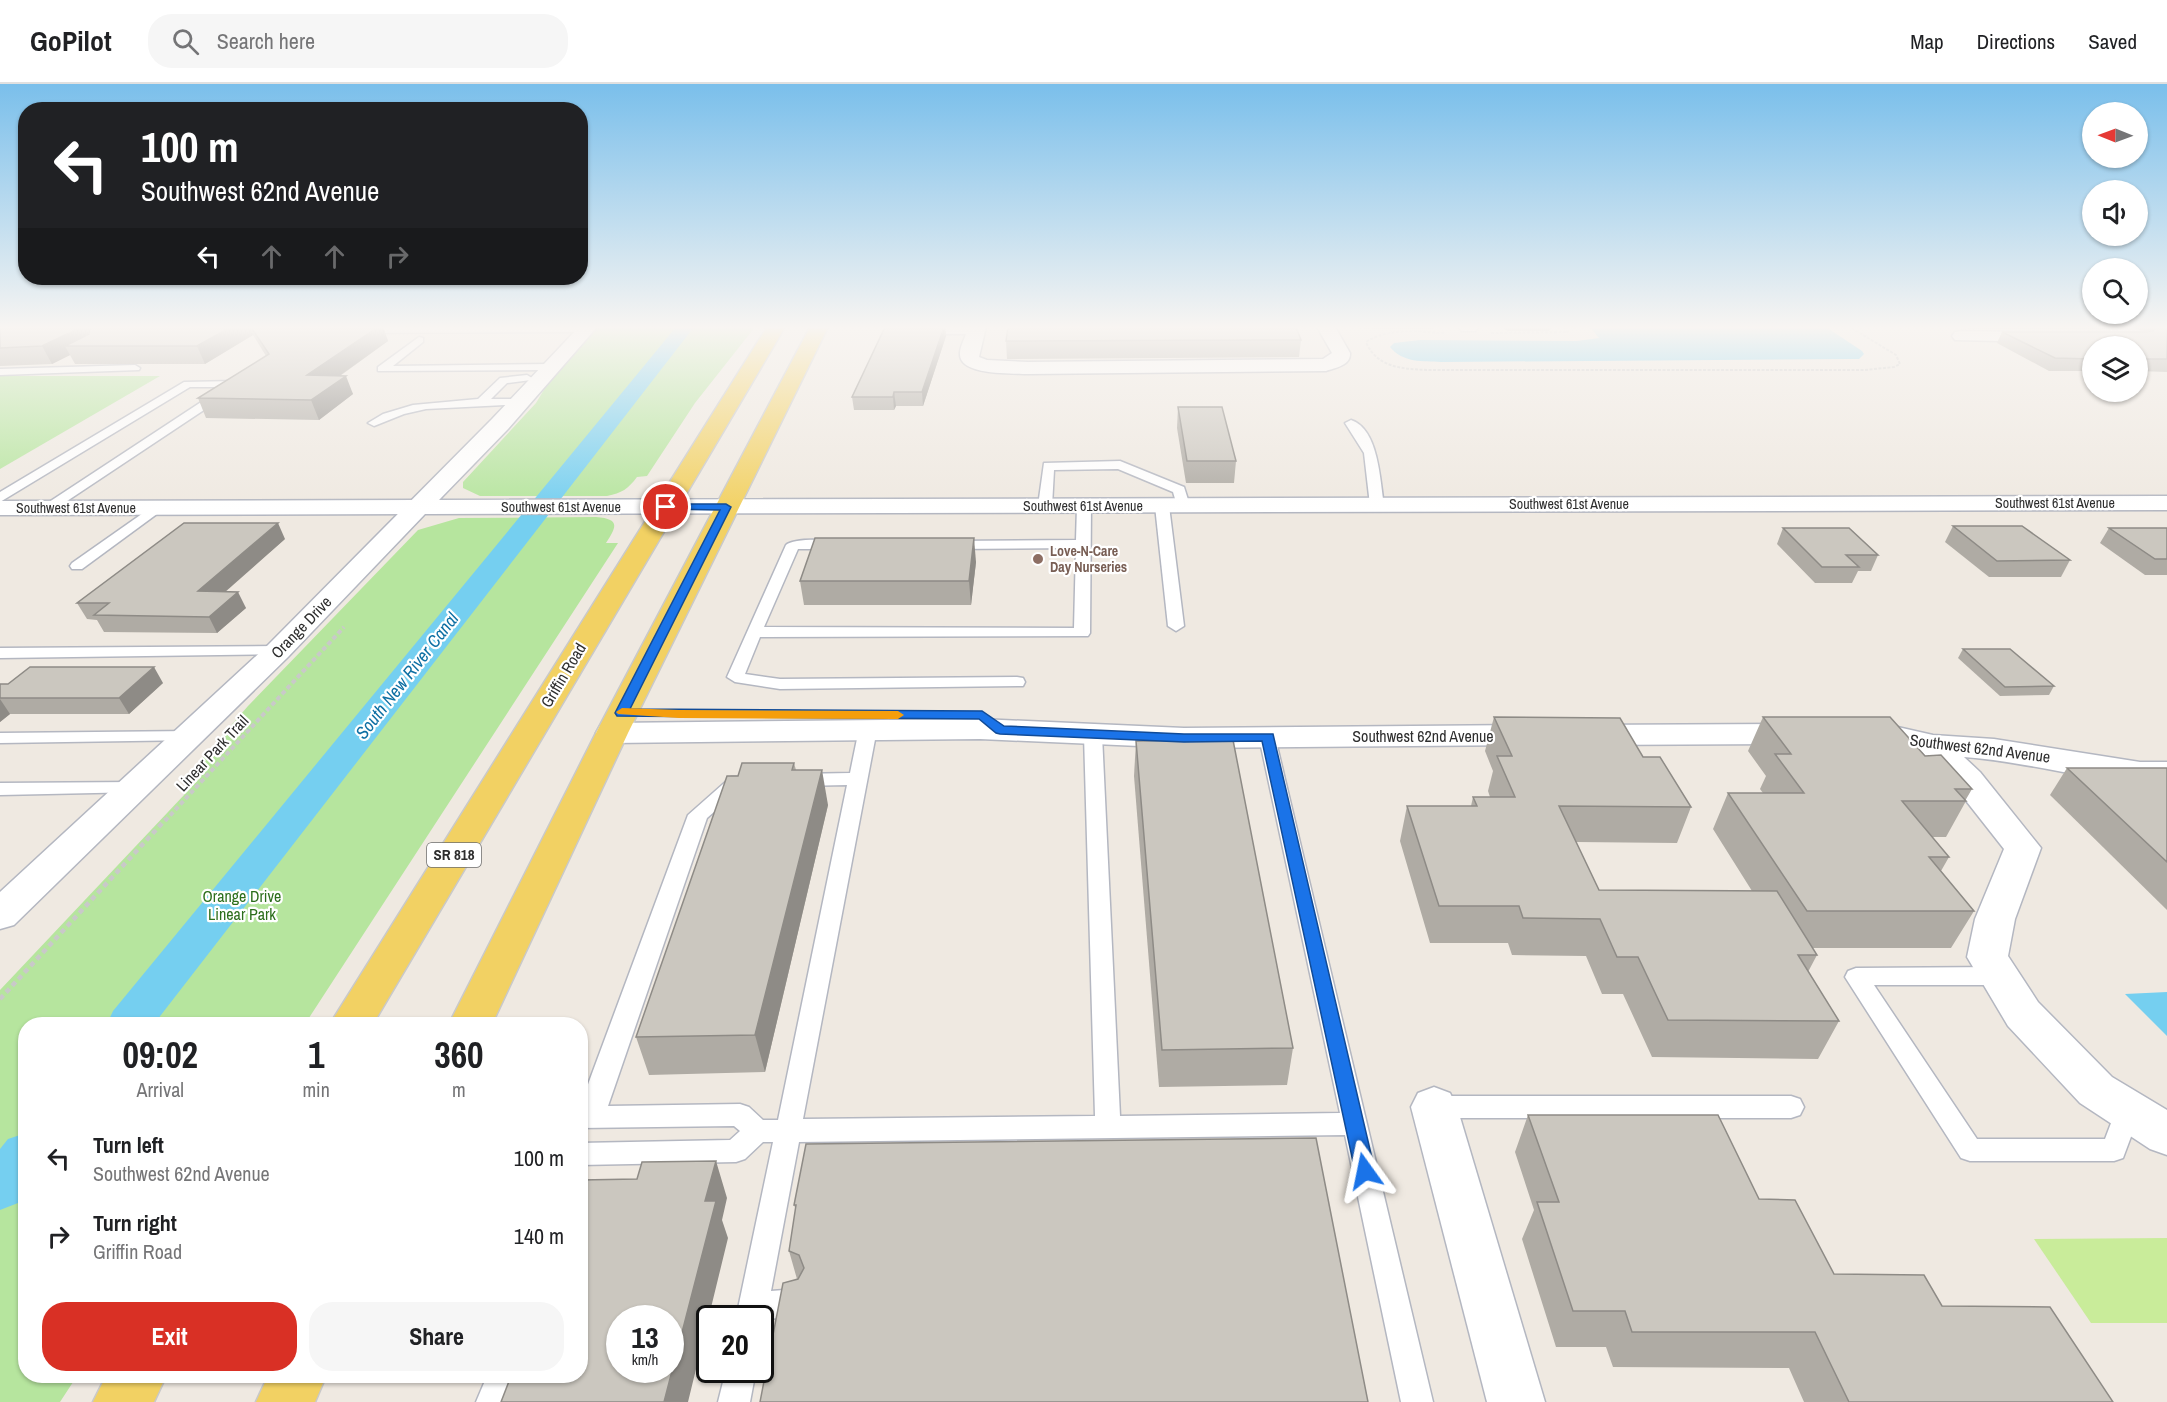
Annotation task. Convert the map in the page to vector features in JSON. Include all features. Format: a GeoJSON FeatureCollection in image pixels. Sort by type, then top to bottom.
{"type":"FeatureCollection","features":[{"type":"Feature","properties":{"kind":"main road","name":"Griffin Road"},"geometry":{"type":"LineString","coordinates":[[361,1015],[738,389]]}},
{"type":"Feature","properties":{"kind":"main road"},"geometry":{"type":"LineString","coordinates":[[473,1017],[617,723],[787,389]]}},
{"type":"Feature","properties":{"kind":"main road"},"geometry":{"type":"LineString","coordinates":[[122,1402],[134,1383]]}},
{"type":"Feature","properties":{"kind":"main road"},"geometry":{"type":"LineString","coordinates":[[285,1402],[294,1383]]}},
{"type":"Feature","properties":{"kind":"street","name":"Orange Drive"},"geometry":{"type":"LineString","coordinates":[[0,915],[278,651],[531,389]]}},
{"type":"Feature","properties":{"kind":"street","name":"Southwest 61st Avenue"},"geometry":{"type":"LineString","coordinates":[[0,508],[2167,503]]}},
{"type":"Feature","properties":{"kind":"street","name":"Southwest 62nd Avenue"},"geometry":{"type":"LineString","coordinates":[[617,723],[982,715],[1000,730]]}},
{"type":"Feature","properties":{"kind":"street","name":"Southwest 62nd Avenue"},"geometry":{"type":"LineString","coordinates":[[617,723],[1268,737],[1880,733],[1933,745],[1994,749],[2140,773],[2167,773]]}},
{"type":"Feature","properties":{"kind":"street"},"geometry":{"type":"LineString","coordinates":[[1933,745],[1968,780],[2023,848],[1995,919],[1987,957],[2023,1014],[2096,1090],[2167,1135]]}},
{"type":"Feature","properties":{"kind":"street"},"geometry":{"type":"LineString","coordinates":[[1434,1107],[1516,1402]]}},
{"type":"Feature","properties":{"kind":"lane"},"geometry":{"type":"LineString","coordinates":[[0,498],[181,389]]}},
{"type":"Feature","properties":{"kind":"lane"},"geometry":{"type":"LineString","coordinates":[[47,508],[229,389]]}},
{"type":"Feature","properties":{"kind":"lane"},"geometry":{"type":"LineString","coordinates":[[482,402],[495,389]]}},
{"type":"Feature","properties":{"kind":"lane"},"geometry":{"type":"LineString","coordinates":[[374,423],[391,414],[413,407],[519,402]]}},
{"type":"Feature","properties":{"kind":"lane"},"geometry":{"type":"LineString","coordinates":[[1351,423],[1366,440],[1373,458],[1377,505]]}},
{"type":"Feature","properties":{"kind":"lane"},"geometry":{"type":"LineString","coordinates":[[1045,506],[1048,466],[1120,465],[1179,490],[1173,506],[1176,626]]}},
{"type":"Feature","properties":{"kind":"lane"},"geometry":{"type":"LineString","coordinates":[[754,632],[1082,633],[1084,506]]}},
{"type":"Feature","properties":{"kind":"lane"},"geometry":{"type":"LineString","coordinates":[[77,566],[156,508]]}},
{"type":"Feature","properties":{"kind":"lane"},"geometry":{"type":"LineString","coordinates":[[932,545],[1082,544]]}},
{"type":"Feature","properties":{"kind":"lane"},"geometry":{"type":"LineString","coordinates":[[851,545],[793,545],[735,677],[780,684],[1017,682]]}},
{"type":"Feature","properties":{"kind":"lane"},"geometry":{"type":"LineString","coordinates":[[0,653],[278,651]]}},
{"type":"Feature","properties":{"kind":"lane"},"geometry":{"type":"LineString","coordinates":[[754,1305],[868,729]]}},
{"type":"Feature","properties":{"kind":"lane"},"geometry":{"type":"LineString","coordinates":[[1093,735],[1108,1126]]}},
{"type":"Feature","properties":{"kind":"lane"},"geometry":{"type":"LineString","coordinates":[[0,738],[191,736]]}},
{"type":"Feature","properties":{"kind":"lane"},"geometry":{"type":"LineString","coordinates":[[1268,737],[1417,1402]]}},
{"type":"Feature","properties":{"kind":"lane"},"geometry":{"type":"LineString","coordinates":[[588,1112],[699,815],[737,781],[858,779]]}},
{"type":"Feature","properties":{"kind":"lane"},"geometry":{"type":"LineString","coordinates":[[0,789],[135,788]]}},
{"type":"Feature","properties":{"kind":"lane"},"geometry":{"type":"LineString","coordinates":[[1999,976],[1856,977],[1970,1150],[2114,1150],[2128,1110]]}},
{"type":"Feature","properties":{"kind":"lane"},"geometry":{"type":"LineString","coordinates":[[1434,1107],[1791,1107]]}},
{"type":"Feature","properties":{"kind":"lane"},"geometry":{"type":"LineString","coordinates":[[588,1117],[740,1115],[757,1131],[1355,1124]]}},
{"type":"Feature","properties":{"kind":"lane"},"geometry":{"type":"LineString","coordinates":[[588,1156],[736,1151],[757,1131]]}},
{"type":"Feature","properties":{"kind":"lane"},"geometry":{"type":"LineString","coordinates":[[774,1308],[797,1303]]}},
{"type":"Feature","properties":{"kind":"lane"},"geometry":{"type":"LineString","coordinates":[[492,1402],[499,1383]]}},
{"type":"Feature","properties":{"kind":"lane"},"geometry":{"type":"LineString","coordinates":[[734,1402],[738,1383]]}},
{"type":"Feature","properties":{"kind":"path","name":"Linear Park Trail"},"geometry":{"type":"LineString","coordinates":[[0,999],[350,621]]}},
{"type":"Feature","properties":{"kind":"green space"},"geometry":{"type":"Polygon","coordinates":[[[0,389],[138,389],[0,469],[0,389]]]}},
{"type":"Feature","properties":{"kind":"green space"},"geometry":{"type":"Polygon","coordinates":[[[545,389],[706,389],[647,476],[637,477],[621,492],[607,496],[480,496],[463,488],[463,482],[536,403],[545,389]]]}},
{"type":"Feature","properties":{"kind":"green space","name":"Orange Drive Linear Park"},"geometry":{"type":"Polygon","coordinates":[[[459,518],[604,518],[614,524],[606,543],[618,543],[310,1017],[18,1017],[18,1383],[72,1383],[60,1402],[0,1402],[0,990],[201,777],[194,768],[248,706],[418,530],[459,518]]]}},
{"type":"Feature","properties":{"kind":"green space"},"geometry":{"type":"Polygon","coordinates":[[[2167,1238],[2167,1323],[2091,1323],[2034,1239],[2167,1238]]]}},
{"type":"Feature","properties":{"kind":"water"},"geometry":{"type":"Polygon","coordinates":[[[2167,992],[2167,1036],[2125,994],[2167,992]]]}},
{"type":"Feature","properties":{"kind":"building"},"geometry":{"type":"Polygon","coordinates":[[[213,389],[328,389],[311,400],[198,398],[213,389]]]}},
{"type":"Feature","properties":{"kind":"building"},"geometry":{"type":"Polygon","coordinates":[[[856,389],[923,389],[922,392],[894,392],[893,397],[852,397],[856,389]]]}},
{"type":"Feature","properties":{"kind":"building"},"geometry":{"type":"Polygon","coordinates":[[[1178,407],[1222,407],[1236,461],[1187,461],[1178,407]]]}},
{"type":"Feature","properties":{"kind":"building"},"geometry":{"type":"Polygon","coordinates":[[[184,523],[278,523],[198,591],[238,592],[209,617],[94,615],[109,603],[77,603],[184,523]]]}},
{"type":"Feature","properties":{"kind":"building"},"geometry":{"type":"Polygon","coordinates":[[[1953,526],[2022,526],[2070,560],[1997,561],[1953,526]]]}},
{"type":"Feature","properties":{"kind":"building"},"geometry":{"type":"Polygon","coordinates":[[[1783,528],[1849,528],[1878,555],[1846,555],[1859,567],[1822,567],[1783,528]]]}},
{"type":"Feature","properties":{"kind":"building"},"geometry":{"type":"Polygon","coordinates":[[[2109,528],[2167,528],[2167,559],[2155,559],[2109,528]]]}},
{"type":"Feature","properties":{"kind":"building"},"geometry":{"type":"Polygon","coordinates":[[[815,538],[974,538],[969,581],[800,581],[815,538]]]}},
{"type":"Feature","properties":{"kind":"building"},"geometry":{"type":"Polygon","coordinates":[[[1963,649],[2010,649],[2054,686],[2005,687],[1963,649]]]}},
{"type":"Feature","properties":{"kind":"building"},"geometry":{"type":"Polygon","coordinates":[[[30,667],[154,667],[119,698],[0,698],[0,684],[8,684],[30,667]]]}},
{"type":"Feature","properties":{"kind":"building"},"geometry":{"type":"Polygon","coordinates":[[[1494,717],[1620,718],[1643,757],[1660,757],[1691,807],[1559,806],[1599,890],[1777,891],[1817,955],[1798,955],[1839,1021],[1668,1020],[1638,957],[1617,957],[1600,919],[1523,918],[1519,906],[1439,906],[1407,806],[1477,806],[1473,797],[1515,797],[1497,756],[1512,756],[1494,717]]]}},
{"type":"Feature","properties":{"kind":"building"},"geometry":{"type":"Polygon","coordinates":[[[1763,717],[1890,717],[1925,756],[1941,755],[1972,789],[1955,789],[1966,801],[1902,801],[1949,857],[1929,857],[1974,911],[1807,911],[1728,793],[1804,793],[1775,754],[1791,754],[1763,717]]]}},
{"type":"Feature","properties":{"kind":"building"},"geometry":{"type":"Polygon","coordinates":[[[1233,740],[1293,1048],[1162,1050],[1136,741],[1233,740]]]}},
{"type":"Feature","properties":{"kind":"building"},"geometry":{"type":"Polygon","coordinates":[[[742,763],[794,763],[792,770],[822,770],[755,1035],[636,1037],[727,776],[738,776],[742,763]]]}},
{"type":"Feature","properties":{"kind":"building"},"geometry":{"type":"Polygon","coordinates":[[[2067,768],[2167,768],[2167,862],[2067,768]]]}},
{"type":"Feature","properties":{"kind":"building"},"geometry":{"type":"Polygon","coordinates":[[[1528,1115],[1718,1115],[1759,1199],[1795,1200],[1834,1274],[1924,1275],[1942,1306],[2050,1307],[2113,1402],[1849,1402],[1815,1332],[1632,1332],[1625,1311],[1573,1311],[1537,1202],[1559,1202],[1528,1115]]]}},
{"type":"Feature","properties":{"kind":"building"},"geometry":{"type":"Polygon","coordinates":[[[1316,1138],[1368,1402],[760,1402],[764,1383],[774,1383],[774,1330],[783,1283],[798,1279],[804,1268],[799,1255],[789,1251],[796,1205],[794,1205],[806,1144],[1316,1138]]]}},
{"type":"Feature","properties":{"kind":"building"},"geometry":{"type":"Polygon","coordinates":[[[716,1161],[705,1201],[716,1201],[684,1325],[684,1305],[606,1305],[606,1383],[669,1383],[664,1402],[501,1402],[508,1383],[588,1383],[588,1180],[637,1179],[642,1162],[716,1161]]]}},
{"type":"Feature","properties":{"kind":"waterway","name":"South New River Canal"},"geometry":{"type":"LineString","coordinates":[[135,1017],[636,389]]}},
{"type":"Feature","properties":{"kind":"waterway","name":"South New River Canal"},"geometry":{"type":"LineString","coordinates":[[0,1187],[18,1165]]}},
{"type":"Feature","properties":{"kind":"slow traffic"},"geometry":{"type":"LineString","coordinates":[[622,712],[898,715]]}},
{"type":"Feature","properties":{"kind":"place","name":"Love-N-Care Day Nurseries"},"geometry":{"type":"Point","coordinates":[1038,559]}},
{"type":"Feature","properties":{"kind":"route"},"geometry":{"type":"LineString","coordinates":[[666,507],[726,507],[622,713],[982,715],[1000,730],[1184,738],[1268,737],[1365,1171]]}}]}
